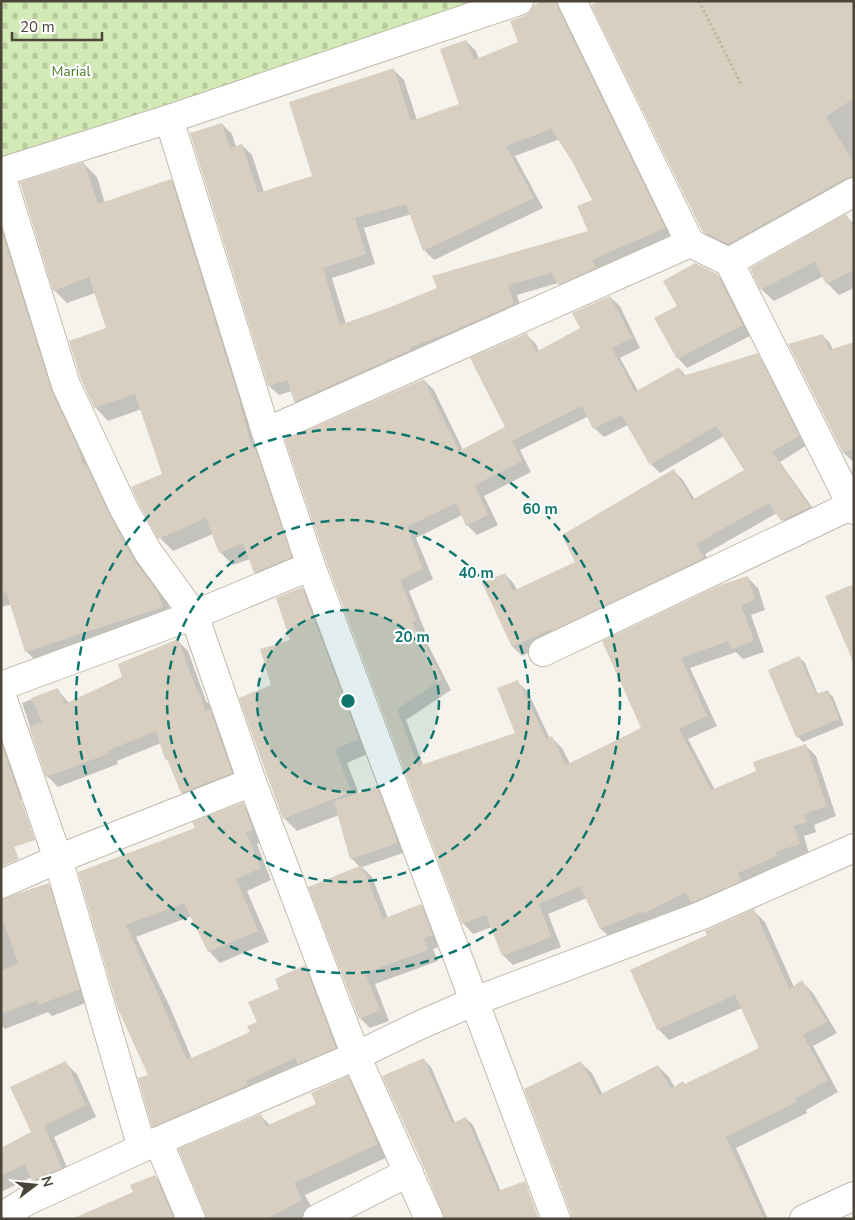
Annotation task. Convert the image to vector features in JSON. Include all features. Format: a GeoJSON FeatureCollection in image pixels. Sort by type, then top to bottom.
{"type":"FeatureCollection","features":[{"type":"Feature","properties":{"kind":"street"},"geometry":{"type":"LineString","coordinates":[[429,1219],[356,1056],[252,782],[194,615],[148,552],[124,509],[66,385],[1,174],[519,1]]}},
{"type":"Feature","properties":{"kind":"street"},"geometry":{"type":"LineString","coordinates":[[543,652],[853,507],[729,262],[690,243],[572,1]]}},
{"type":"Feature","properties":{"kind":"street"},"geometry":{"type":"LineString","coordinates":[[169,119],[266,432],[311,566],[556,1219]]}},
{"type":"Feature","properties":{"kind":"street"},"geometry":{"type":"LineString","coordinates":[[729,262],[854,192]]}},
{"type":"Feature","properties":{"kind":"street"},"geometry":{"type":"LineString","coordinates":[[266,432],[690,243]]}},
{"type":"Feature","properties":{"kind":"street"},"geometry":{"type":"LineString","coordinates":[[1,686],[194,615],[311,566]]}},
{"type":"Feature","properties":{"kind":"street"},"geometry":{"type":"LineString","coordinates":[[1,694],[58,859],[150,1145],[191,1219]]}},
{"type":"Feature","properties":{"kind":"street"},"geometry":{"type":"LineString","coordinates":[[1,884],[58,859],[252,782]]}},
{"type":"Feature","properties":{"kind":"street"},"geometry":{"type":"LineString","coordinates":[[1,1217],[31,1210],[150,1145],[356,1056],[420,1024],[475,1001],[700,916],[854,848]]}},
{"type":"Feature","properties":{"kind":"street"},"geometry":{"type":"LineString","coordinates":[[317,1219],[409,1172]]}},
{"type":"Feature","properties":{"kind":"street"},"geometry":{"type":"LineString","coordinates":[[804,1219],[854,1196]]}},
{"type":"Feature","properties":{"kind":"path"},"geometry":{"type":"LineString","coordinates":[[699,1],[742,86]]}},
{"type":"Feature","properties":{"kind":"green space","name":"Marial"},"geometry":{"type":"Polygon","coordinates":[[[1,1],[481,1],[1,166],[1,1]]]}},
{"type":"Feature","properties":{"kind":"building"},"geometry":{"type":"Polygon","coordinates":[[[542,1],[557,1],[558,8],[665,228],[592,260],[596,268],[558,285],[552,273],[508,285],[514,304],[409,348],[410,350],[294,402],[288,380],[268,386],[190,133],[222,123],[230,148],[242,144],[258,193],[312,176],[289,102],[394,68],[411,121],[459,104],[440,49],[466,40],[474,60],[518,42],[510,21],[530,12],[534,5],[542,1]],[[551,129],[506,146],[534,198],[423,251],[406,204],[355,218],[366,254],[323,268],[340,325],[437,288],[432,276],[588,231],[577,206],[592,200],[572,161],[551,129]]]}},
{"type":"Feature","properties":{"kind":"building"},"geometry":{"type":"Polygon","coordinates":[[[601,1],[854,1],[854,98],[826,117],[854,163],[854,176],[846,178],[728,244],[702,231],[591,5],[601,1]]]}},
{"type":"Feature","properties":{"kind":"building"},"geometry":{"type":"Polygon","coordinates":[[[84,162],[98,204],[171,179],[238,396],[252,449],[255,448],[292,557],[254,573],[243,543],[219,553],[206,518],[158,539],[138,502],[131,487],[162,474],[135,394],[94,408],[81,379],[69,341],[106,328],[89,277],[53,291],[20,182],[84,162]]]}},
{"type":"Feature","properties":{"kind":"building"},"geometry":{"type":"Polygon","coordinates":[[[846,214],[854,229],[854,270],[826,284],[815,262],[760,290],[750,268],[846,214]]]}},
{"type":"Feature","properties":{"kind":"building"},"geometry":{"type":"Polygon","coordinates":[[[1,229],[52,392],[79,450],[83,465],[86,464],[110,516],[134,560],[157,591],[163,607],[25,652],[6,591],[1,593],[1,229]]]}},
{"type":"Feature","properties":{"kind":"building"},"geometry":{"type":"Polygon","coordinates":[[[695,263],[717,274],[743,325],[677,359],[654,318],[677,306],[663,281],[695,263]]]}},
{"type":"Feature","properties":{"kind":"building"},"geometry":{"type":"Polygon","coordinates":[[[610,296],[632,338],[612,348],[635,392],[679,367],[683,376],[758,353],[799,436],[772,452],[810,507],[781,521],[769,503],[696,544],[704,558],[552,631],[551,629],[512,647],[482,583],[505,573],[513,591],[575,562],[562,535],[674,469],[692,500],[744,470],[716,426],[650,465],[621,415],[593,429],[582,406],[512,441],[470,358],[527,333],[536,352],[580,328],[572,313],[610,296]]]}},
{"type":"Feature","properties":{"kind":"building"},"geometry":{"type":"Polygon","coordinates":[[[823,334],[829,350],[854,342],[854,449],[843,453],[788,344],[823,334]]]}},
{"type":"Feature","properties":{"kind":"building"},"geometry":{"type":"Polygon","coordinates":[[[424,379],[459,451],[505,427],[522,461],[475,485],[488,515],[466,526],[456,503],[407,527],[423,569],[400,580],[416,620],[412,622],[442,679],[397,709],[418,766],[515,733],[497,688],[518,680],[546,739],[552,736],[566,765],[641,728],[602,641],[720,585],[748,576],[755,600],[741,605],[754,641],[732,649],[728,641],[681,658],[707,716],[679,729],[711,790],[756,771],[753,762],[806,744],[827,806],[804,814],[807,822],[794,826],[800,844],[775,852],[777,856],[738,873],[741,881],[694,902],[691,903],[686,892],[642,914],[641,912],[600,929],[580,886],[539,904],[551,937],[502,956],[486,915],[462,924],[326,561],[285,440],[424,379]]]}},
{"type":"Feature","properties":{"kind":"building"},"geometry":{"type":"Polygon","coordinates":[[[854,584],[854,664],[825,596],[854,584]]]}},
{"type":"Feature","properties":{"kind":"building"},"geometry":{"type":"Polygon","coordinates":[[[302,587],[359,739],[335,749],[351,792],[283,819],[239,698],[271,685],[260,649],[290,640],[276,598],[302,587]]]}},
{"type":"Feature","properties":{"kind":"building"},"geometry":{"type":"Polygon","coordinates":[[[178,639],[198,694],[200,693],[205,711],[210,709],[232,773],[181,793],[167,759],[165,759],[156,731],[107,751],[108,754],[46,777],[29,727],[42,722],[31,698],[58,688],[65,704],[122,677],[118,664],[178,639]]]}},
{"type":"Feature","properties":{"kind":"building"},"geometry":{"type":"Polygon","coordinates":[[[799,656],[816,694],[828,690],[839,719],[796,737],[768,670],[799,656]]]}},
{"type":"Feature","properties":{"kind":"building"},"geometry":{"type":"Polygon","coordinates":[[[1,743],[35,840],[14,847],[19,859],[1,867],[1,743]]]}},
{"type":"Feature","properties":{"kind":"building"},"geometry":{"type":"Polygon","coordinates":[[[377,786],[398,843],[350,859],[334,802],[377,786]]]}},
{"type":"Feature","properties":{"kind":"building"},"geometry":{"type":"Polygon","coordinates":[[[243,802],[253,830],[246,832],[261,868],[236,879],[258,931],[208,952],[184,903],[126,925],[187,1060],[250,1032],[247,1026],[257,1022],[248,1002],[279,989],[275,979],[305,965],[336,1048],[298,1064],[295,1058],[246,1081],[248,1085],[152,1127],[138,1078],[148,1075],[118,1009],[78,872],[195,828],[192,822],[243,802]]]}},
{"type":"Feature","properties":{"kind":"building"},"geometry":{"type":"Polygon","coordinates":[[[362,865],[383,919],[421,904],[433,935],[424,938],[428,950],[365,973],[380,1010],[359,1019],[308,887],[362,865]]]}},
{"type":"Feature","properties":{"kind":"building"},"geometry":{"type":"Polygon","coordinates":[[[49,883],[80,989],[39,1005],[37,1000],[1,1014],[1,971],[18,963],[1,914],[1,899],[49,883]]]}},
{"type":"Feature","properties":{"kind":"building"},"geometry":{"type":"Polygon","coordinates":[[[754,909],[789,989],[802,980],[827,1022],[803,1035],[828,1080],[795,1099],[797,1102],[726,1137],[764,1219],[571,1219],[571,1214],[524,1089],[581,1061],[599,1095],[658,1065],[671,1089],[683,1081],[685,1084],[759,1048],[735,995],[657,1030],[630,970],[707,935],[705,931],[754,909]]]}},
{"type":"Feature","properties":{"kind":"building"},"geometry":{"type":"Polygon","coordinates":[[[424,1058],[452,1123],[466,1117],[498,1191],[525,1181],[539,1219],[445,1219],[423,1165],[382,1076],[424,1058]]]}},
{"type":"Feature","properties":{"kind":"building"},"geometry":{"type":"Polygon","coordinates":[[[66,1061],[86,1105],[44,1126],[62,1168],[32,1181],[25,1164],[1,1176],[1,1148],[31,1132],[10,1087],[66,1061]]]}},
{"type":"Feature","properties":{"kind":"building"},"geometry":{"type":"Polygon","coordinates":[[[348,1076],[378,1144],[294,1183],[302,1200],[266,1219],[206,1219],[178,1149],[261,1114],[266,1126],[316,1104],[311,1093],[348,1076]]]}},
{"type":"Feature","properties":{"kind":"building"},"geometry":{"type":"Polygon","coordinates":[[[155,1175],[173,1217],[169,1219],[72,1219],[133,1192],[130,1185],[155,1175]]]}}]}
